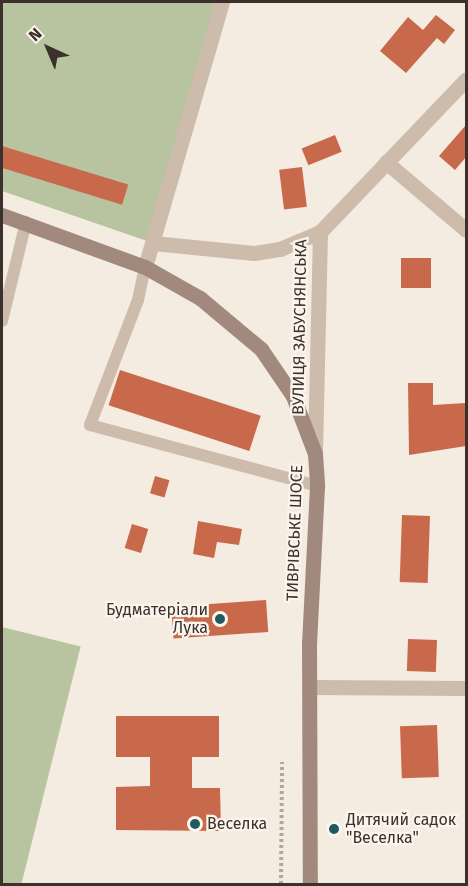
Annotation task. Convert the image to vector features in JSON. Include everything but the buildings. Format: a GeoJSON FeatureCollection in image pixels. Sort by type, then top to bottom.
{"type":"FeatureCollection","features":[{"type":"Feature","properties":{"kind":"main road","name":"ТИВРІВСЬКЕ ШОСЕ"},"geometry":{"type":"LineString","coordinates":[[2,215],[145,267],[200,298],[261,349],[293,396],[315,454],[317,486],[309,687],[310,885]]}},
{"type":"Feature","properties":{"kind":"street"},"geometry":{"type":"LineString","coordinates":[[145,267],[222,2]]}},
{"type":"Feature","properties":{"kind":"street","name":"ВУЛИЦЯ ЗАБУСНЯНСЬКА"},"geometry":{"type":"LineString","coordinates":[[315,454],[320,232],[466,79]]}},
{"type":"Feature","properties":{"kind":"street"},"geometry":{"type":"LineString","coordinates":[[386,162],[466,230]]}},
{"type":"Feature","properties":{"kind":"street"},"geometry":{"type":"LineString","coordinates":[[153,243],[254,253],[280,249],[320,232]]}},
{"type":"Feature","properties":{"kind":"street"},"geometry":{"type":"LineString","coordinates":[[309,687],[466,688]]}},
{"type":"Feature","properties":{"kind":"lane"},"geometry":{"type":"LineString","coordinates":[[2,321],[26,222]]}},
{"type":"Feature","properties":{"kind":"lane"},"geometry":{"type":"LineString","coordinates":[[145,267],[138,300],[90,425],[317,486]]}},
{"type":"Feature","properties":{"kind":"path"},"geometry":{"type":"LineString","coordinates":[[281,885],[282,762]]}},
{"type":"Feature","properties":{"kind":"green space"},"geometry":{"type":"Polygon","coordinates":[[[2,2],[222,2],[153,243],[2,191],[2,2]]]}},
{"type":"Feature","properties":{"kind":"green space"},"geometry":{"type":"Polygon","coordinates":[[[2,627],[81,647],[21,884],[2,884],[2,627]]]}},
{"type":"Feature","properties":{"kind":"place","name":"Будматеріали Лука"},"geometry":{"type":"Point","coordinates":[220,619]}},
{"type":"Feature","properties":{"kind":"place","name":"Веселка"},"geometry":{"type":"Point","coordinates":[195,824]}},
{"type":"Feature","properties":{"kind":"place","name":"Дитячий садок \"Веселка\""},"geometry":{"type":"Point","coordinates":[334,829]}}]}
